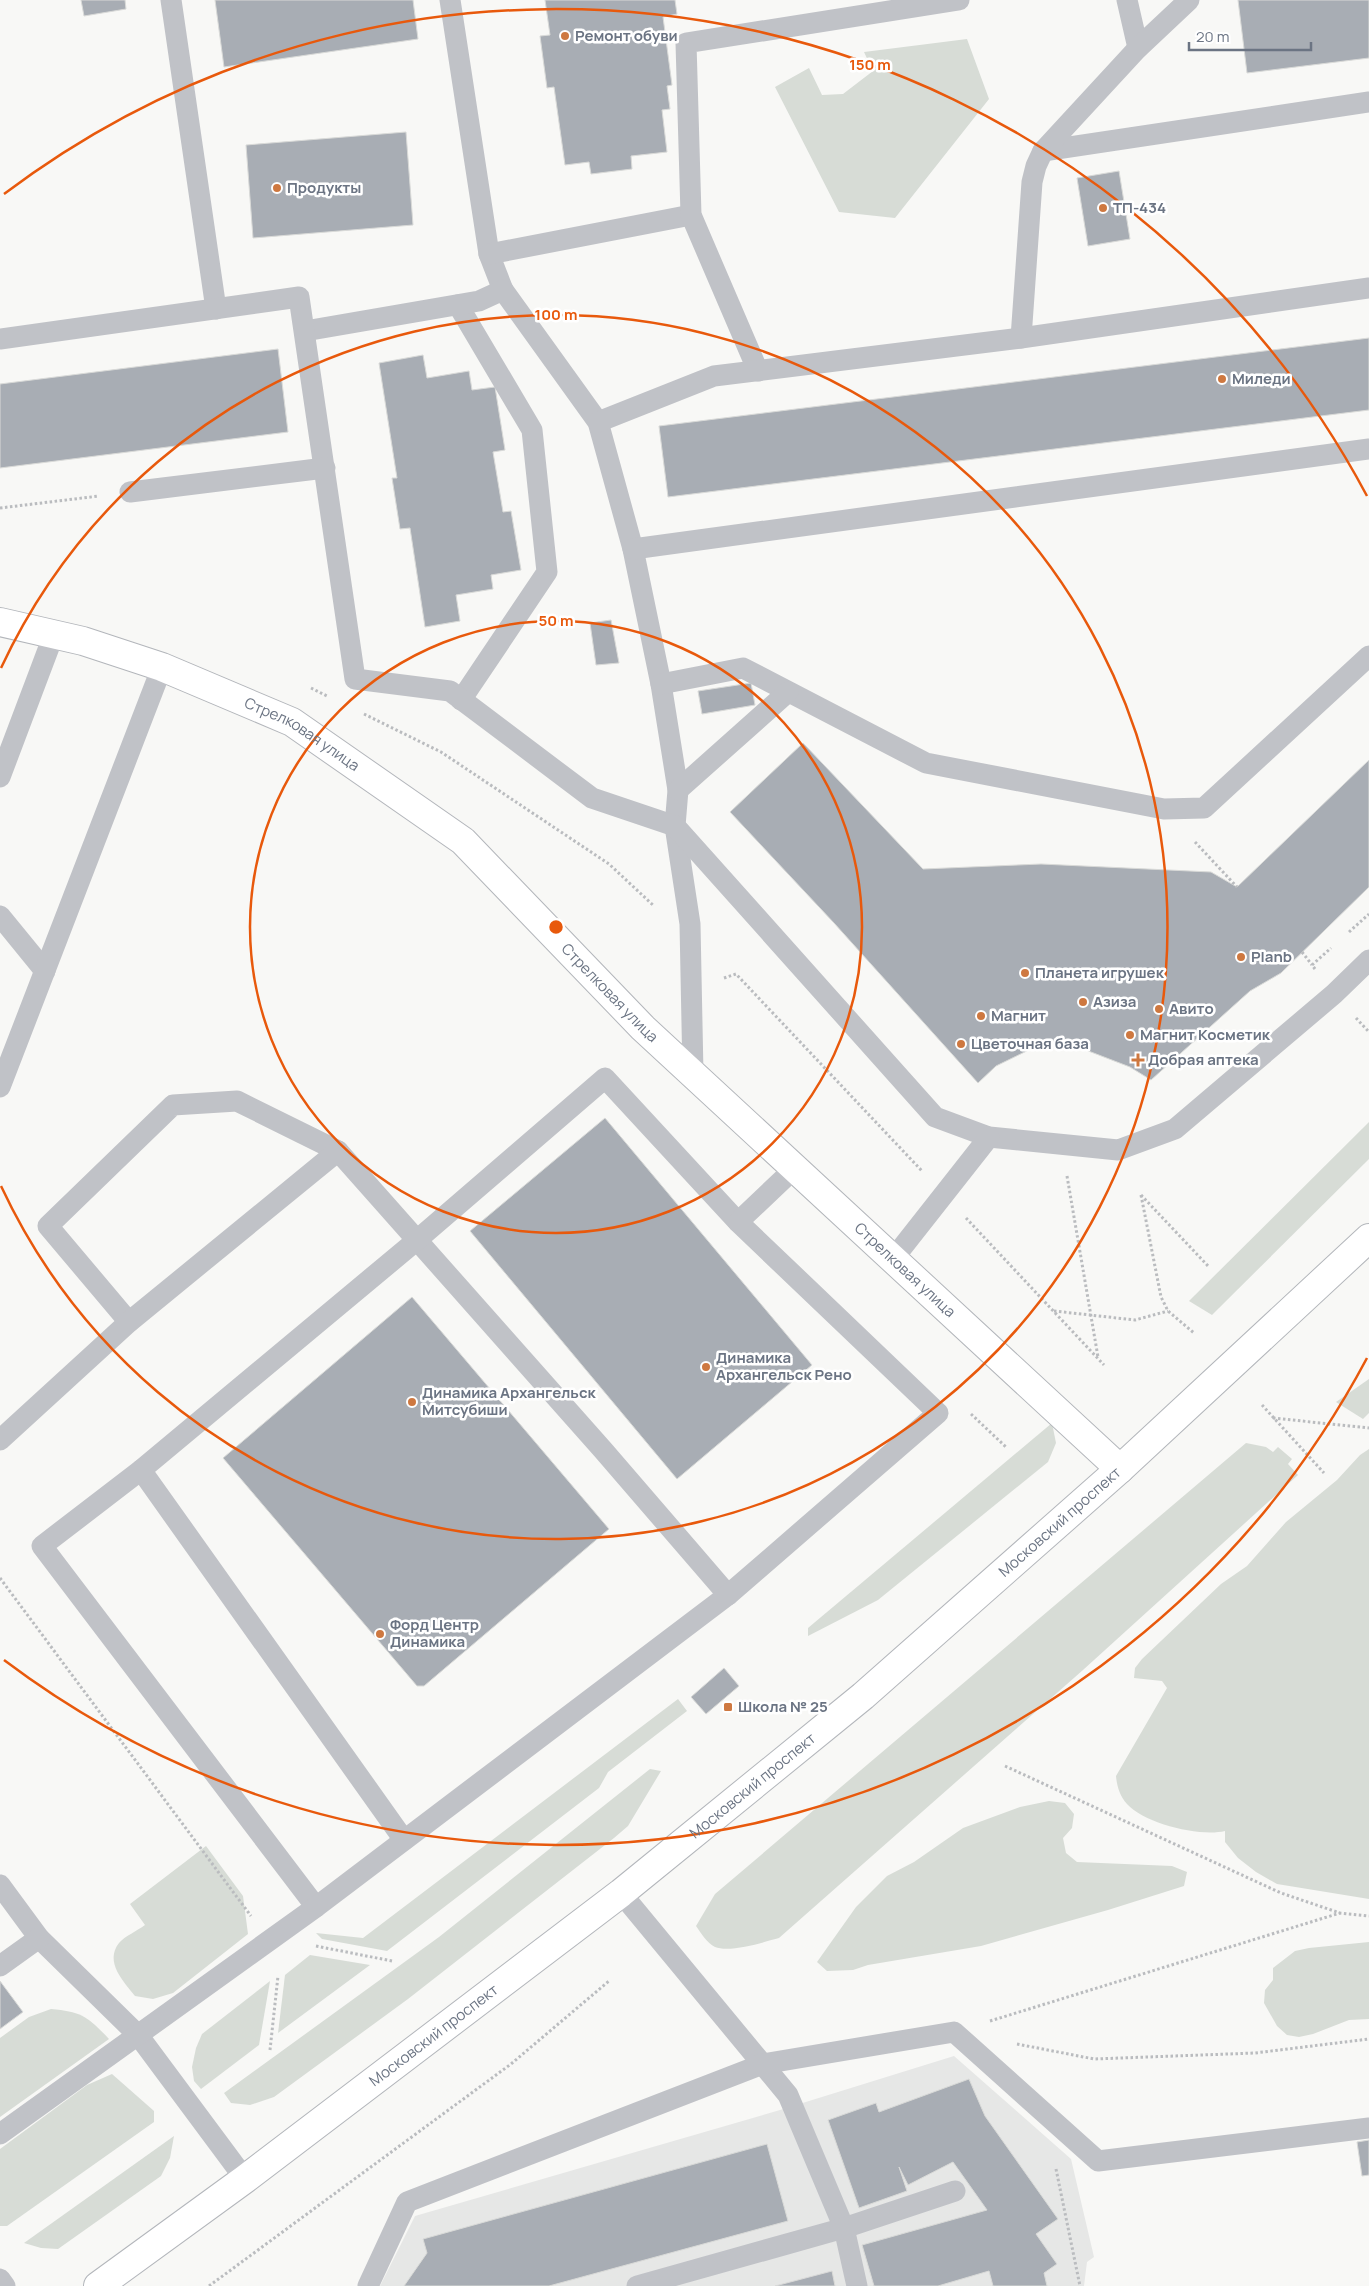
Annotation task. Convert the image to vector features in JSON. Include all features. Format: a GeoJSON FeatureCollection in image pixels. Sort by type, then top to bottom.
{"type":"FeatureCollection","features":[{"type":"Feature","properties":{"kind":"main road","name":"Стрелковая улица"},"geometry":{"type":"LineString","coordinates":[[0,622],[54,634],[162,667],[292,722],[463,841],[643,1028],[1120,1469]]}},
{"type":"Feature","properties":{"kind":"main road","name":"Московский проспект"},"geometry":{"type":"LineString","coordinates":[[98,2286],[244,2179],[621,1892],[863,1696],[1120,1469],[1369,1238]]}},
{"type":"Feature","properties":{"kind":"lane"},"geometry":{"type":"LineString","coordinates":[[171,0],[216,309]]}},
{"type":"Feature","properties":{"kind":"lane"},"geometry":{"type":"LineString","coordinates":[[450,0],[489,254],[503,290],[598,422],[633,549],[661,684],[678,790],[675,826],[690,924],[690,987],[694,1032],[693,1074]]}},
{"type":"Feature","properties":{"kind":"lane"},"geometry":{"type":"LineString","coordinates":[[758,371],[691,215],[686,43],[959,0]]}},
{"type":"Feature","properties":{"kind":"lane"},"geometry":{"type":"LineString","coordinates":[[1127,0],[1138,48]]}},
{"type":"Feature","properties":{"kind":"lane"},"geometry":{"type":"LineString","coordinates":[[1021,338],[1032,182],[1036,166],[1044,150],[1138,48],[1189,0]]}},
{"type":"Feature","properties":{"kind":"lane"},"geometry":{"type":"LineString","coordinates":[[1044,150],[1369,102]]}},
{"type":"Feature","properties":{"kind":"lane"},"geometry":{"type":"LineString","coordinates":[[489,254],[691,215]]}},
{"type":"Feature","properties":{"kind":"lane"},"geometry":{"type":"LineString","coordinates":[[598,422],[714,376],[1021,338],[1369,288]]}},
{"type":"Feature","properties":{"kind":"lane"},"geometry":{"type":"LineString","coordinates":[[304,331],[479,301],[503,290]]}},
{"type":"Feature","properties":{"kind":"lane"},"geometry":{"type":"LineString","coordinates":[[0,339],[299,297],[356,679],[450,691],[592,798],[675,826],[935,1118],[989,1137],[1118,1150],[1175,1129],[1334,994],[1369,960]]}},
{"type":"Feature","properties":{"kind":"lane"},"geometry":{"type":"LineString","coordinates":[[458,305],[532,430],[547,572],[461,700]]}},
{"type":"Feature","properties":{"kind":"lane"},"geometry":{"type":"LineString","coordinates":[[633,549],[1369,449]]}},
{"type":"Feature","properties":{"kind":"lane"},"geometry":{"type":"LineString","coordinates":[[130,492],[325,468]]}},
{"type":"Feature","properties":{"kind":"lane"},"geometry":{"type":"LineString","coordinates":[[0,777],[54,634]]}},
{"type":"Feature","properties":{"kind":"lane"},"geometry":{"type":"LineString","coordinates":[[661,684],[742,668],[926,763],[1164,809],[1204,808],[1369,656]]}},
{"type":"Feature","properties":{"kind":"lane"},"geometry":{"type":"LineString","coordinates":[[0,1087],[162,667]]}},
{"type":"Feature","properties":{"kind":"lane"},"geometry":{"type":"LineString","coordinates":[[678,790],[788,692]]}},
{"type":"Feature","properties":{"kind":"lane"},"geometry":{"type":"LineString","coordinates":[[0,916],[45,971]]}},
{"type":"Feature","properties":{"kind":"lane"},"geometry":{"type":"LineString","coordinates":[[0,2134],[316,1906],[728,1595],[938,1413],[738,1222],[605,1078],[418,1240],[141,1470],[42,1546],[316,1906]]}},
{"type":"Feature","properties":{"kind":"lane"},"geometry":{"type":"LineString","coordinates":[[129,1322],[48,1226],[173,1105],[237,1101],[338,1151],[728,1595]]}},
{"type":"Feature","properties":{"kind":"lane"},"geometry":{"type":"LineString","coordinates":[[893,1259],[989,1137]]}},
{"type":"Feature","properties":{"kind":"lane"},"geometry":{"type":"LineString","coordinates":[[0,1440],[129,1322],[338,1151]]}},
{"type":"Feature","properties":{"kind":"lane"},"geometry":{"type":"LineString","coordinates":[[738,1222],[795,1168]]}},
{"type":"Feature","properties":{"kind":"lane"},"geometry":{"type":"LineString","coordinates":[[141,1470],[404,1840]]}},
{"type":"Feature","properties":{"kind":"lane"},"geometry":{"type":"LineString","coordinates":[[621,1892],[788,2096],[844,2228],[857,2286]]}},
{"type":"Feature","properties":{"kind":"lane"},"geometry":{"type":"LineString","coordinates":[[3,1894],[39,1938],[138,2035],[244,2179]]}},
{"type":"Feature","properties":{"kind":"lane"},"geometry":{"type":"LineString","coordinates":[[0,1966],[39,1938]]}},
{"type":"Feature","properties":{"kind":"lane"},"geometry":{"type":"LineString","coordinates":[[368,2286],[407,2202],[763,2064],[954,2032],[1098,2162],[1369,2128]]}},
{"type":"Feature","properties":{"kind":"lane"},"geometry":{"type":"LineString","coordinates":[[637,2286],[844,2228],[954,2191]]}},
{"type":"Feature","properties":{"kind":"lane"},"geometry":{"type":"LineString","coordinates":[[0,2279],[5,2286]]}},
{"type":"Feature","properties":{"kind":"path"},"geometry":{"type":"LineString","coordinates":[[0,508],[130,492]]}},
{"type":"Feature","properties":{"kind":"path"},"geometry":{"type":"LineString","coordinates":[[1164,809],[1237,887]]}},
{"type":"Feature","properties":{"kind":"path"},"geometry":{"type":"LineString","coordinates":[[1302,952],[1312,965]]}},
{"type":"Feature","properties":{"kind":"path"},"geometry":{"type":"LineString","coordinates":[[690,987],[736,974],[1104,1365]]}},
{"type":"Feature","properties":{"kind":"path"},"geometry":{"type":"LineString","coordinates":[[1062,1145],[1098,1358]]}},
{"type":"Feature","properties":{"kind":"path"},"geometry":{"type":"LineString","coordinates":[[1194,1333],[1168,1311],[1161,1297],[1141,1195],[1210,1267]]}},
{"type":"Feature","properties":{"kind":"path"},"geometry":{"type":"LineString","coordinates":[[1054,1311],[1135,1320],[1168,1311]]}},
{"type":"Feature","properties":{"kind":"path"},"geometry":{"type":"LineString","coordinates":[[1262,1405],[1324,1474]]}},
{"type":"Feature","properties":{"kind":"path"},"geometry":{"type":"LineString","coordinates":[[1273,1418],[1369,1428]]}},
{"type":"Feature","properties":{"kind":"path"},"geometry":{"type":"LineString","coordinates":[[0,1578],[287,1964],[278,1971],[270,2050]]}},
{"type":"Feature","properties":{"kind":"path"},"geometry":{"type":"LineString","coordinates":[[1005,1766],[1281,1892],[1340,1913],[1369,1916]]}},
{"type":"Feature","properties":{"kind":"path"},"geometry":{"type":"LineString","coordinates":[[954,2032],[1340,1913]]}},
{"type":"Feature","properties":{"kind":"path"},"geometry":{"type":"LineString","coordinates":[[311,1946],[392,1960]]}},
{"type":"Feature","properties":{"kind":"path"},"geometry":{"type":"LineString","coordinates":[[209,2286],[511,2064],[609,1981]]}},
{"type":"Feature","properties":{"kind":"path"},"geometry":{"type":"LineString","coordinates":[[1010,2043],[1094,2059],[1255,2054],[1369,2039]]}},
{"type":"Feature","properties":{"kind":"path"},"geometry":{"type":"LineString","coordinates":[[1044,2114],[1080,2286]]}},
{"type":"Feature","properties":{"kind":"shaded area"},"geometry":{"type":"Polygon","coordinates":[[[967,39],[989,99],[895,218],[839,212],[775,87],[809,68],[822,95],[843,94],[873,71],[864,52],[967,39]]]}},
{"type":"Feature","properties":{"kind":"shaded area"},"geometry":{"type":"Polygon","coordinates":[[[1369,1122],[1369,1159],[1212,1315],[1189,1301],[1369,1122]]]}},
{"type":"Feature","properties":{"kind":"shaded area"},"geometry":{"type":"Polygon","coordinates":[[[1369,1379],[1369,1413],[1363,1419],[1336,1402],[1369,1379]]]}},
{"type":"Feature","properties":{"kind":"shaded area"},"geometry":{"type":"Polygon","coordinates":[[[1052,1423],[1056,1443],[1048,1462],[878,1600],[808,1636],[808,1628],[1052,1423]]]}},
{"type":"Feature","properties":{"kind":"shaded area"},"geometry":{"type":"Polygon","coordinates":[[[1246,1443],[1266,1447],[1273,1452],[1278,1447],[1292,1459],[1288,1464],[1298,1475],[1083,1670],[779,1938],[729,1949],[715,1947],[707,1940],[696,1926],[715,1894],[1246,1443]]]}},
{"type":"Feature","properties":{"kind":"shaded area"},"geometry":{"type":"Polygon","coordinates":[[[1369,1449],[1369,1899],[1277,1884],[1256,1872],[1238,1858],[1225,1842],[1225,1831],[1202,1832],[1173,1827],[1146,1818],[1135,1811],[1122,1798],[1116,1776],[1167,1688],[1162,1681],[1134,1678],[1135,1668],[1142,1659],[1221,1584],[1247,1566],[1286,1522],[1337,1480],[1360,1455],[1369,1449]]]}},
{"type":"Feature","properties":{"kind":"shaded area"},"geometry":{"type":"Polygon","coordinates":[[[678,1699],[687,1711],[608,1772],[599,1788],[387,1951],[322,1939],[316,1933],[363,1938],[678,1699]]]}},
{"type":"Feature","properties":{"kind":"shaded area"},"geometry":{"type":"Polygon","coordinates":[[[650,1769],[661,1771],[628,1826],[614,1838],[408,1999],[274,2097],[250,2105],[231,2103],[224,2093],[439,1937],[650,1769]]]}},
{"type":"Feature","properties":{"kind":"shaded area"},"geometry":{"type":"Polygon","coordinates":[[[1049,1801],[1065,1803],[1074,1814],[1072,1828],[1063,1838],[1066,1853],[1077,1862],[1172,1866],[1187,1872],[1184,1886],[981,1946],[868,1965],[853,1970],[827,1971],[817,1962],[856,1907],[887,1876],[914,1862],[963,1828],[1020,1807],[1049,1801]]]}},
{"type":"Feature","properties":{"kind":"shaded area"},"geometry":{"type":"Polygon","coordinates":[[[206,1846],[243,1896],[248,1934],[173,1993],[153,1999],[135,1996],[117,1971],[114,1957],[119,1943],[145,1925],[130,1904],[206,1846]]]}},
{"type":"Feature","properties":{"kind":"shaded area"},"geometry":{"type":"Polygon","coordinates":[[[1369,1942],[1369,2019],[1349,2020],[1313,2034],[1299,2037],[1287,2035],[1277,2026],[1264,2003],[1265,1990],[1273,1980],[1273,1968],[1295,1951],[1369,1942]]]}},
{"type":"Feature","properties":{"kind":"shaded area"},"geometry":{"type":"Polygon","coordinates":[[[310,1955],[370,1965],[278,2033],[285,1975],[310,1955]]]}},
{"type":"Feature","properties":{"kind":"shaded area"},"geometry":{"type":"Polygon","coordinates":[[[270,1981],[259,2045],[201,2089],[194,2081],[192,2067],[196,2048],[202,2034],[270,1981]]]}},
{"type":"Feature","properties":{"kind":"shaded area"},"geometry":{"type":"Polygon","coordinates":[[[51,2009],[83,2016],[109,2039],[0,2117],[0,2038],[29,2017],[51,2009]]]}},
{"type":"Feature","properties":{"kind":"shaded area"},"geometry":{"type":"Polygon","coordinates":[[[954,2056],[1071,2159],[1094,2257],[1087,2262],[1084,2286],[380,2286],[415,2216],[780,2110],[954,2056]]]}},
{"type":"Feature","properties":{"kind":"shaded area"},"geometry":{"type":"Polygon","coordinates":[[[112,2074],[154,2111],[154,2122],[7,2226],[0,2226],[0,2149],[87,2085],[112,2074]]]}},
{"type":"Feature","properties":{"kind":"shaded area"},"geometry":{"type":"Polygon","coordinates":[[[174,2136],[170,2158],[161,2176],[58,2249],[41,2248],[24,2243],[174,2136]]]}},
{"type":"Feature","properties":{"kind":"building"},"geometry":{"type":"Polygon","coordinates":[[[81,0],[125,0],[126,9],[84,16],[81,0]]]}},
{"type":"Feature","properties":{"kind":"building"},"geometry":{"type":"Polygon","coordinates":[[[215,0],[413,0],[418,39],[224,67],[215,0]]]}},
{"type":"Feature","properties":{"kind":"building"},"geometry":{"type":"Polygon","coordinates":[[[545,0],[675,0],[677,14],[663,17],[672,85],[667,86],[670,109],[662,110],[667,152],[631,156],[632,169],[591,174],[589,162],[565,165],[554,87],[547,88],[540,36],[550,35],[545,0]]]}},
{"type":"Feature","properties":{"kind":"building"},"geometry":{"type":"Polygon","coordinates":[[[1238,0],[1369,0],[1369,58],[1247,73],[1238,0]]]}},
{"type":"Feature","properties":{"kind":"building"},"geometry":{"type":"Polygon","coordinates":[[[406,132],[413,225],[253,238],[246,145],[406,132]]]}},
{"type":"Feature","properties":{"kind":"building","name":"ТП-434"},"geometry":{"type":"Polygon","coordinates":[[[1119,171],[1130,239],[1088,246],[1077,178],[1119,171]]]}},
{"type":"Feature","properties":{"kind":"building"},"geometry":{"type":"Polygon","coordinates":[[[1369,338],[1369,410],[668,497],[659,426],[1369,338]]]}},
{"type":"Feature","properties":{"kind":"building"},"geometry":{"type":"Polygon","coordinates":[[[278,349],[288,432],[0,468],[0,384],[278,349]]]}},
{"type":"Feature","properties":{"kind":"building"},"geometry":{"type":"Polygon","coordinates":[[[423,355],[427,378],[469,371],[472,390],[495,387],[505,450],[493,452],[503,512],[511,511],[521,570],[491,575],[493,589],[456,595],[460,621],[425,627],[410,528],[400,529],[392,478],[397,478],[379,363],[423,355]]]}},
{"type":"Feature","properties":{"kind":"building"},"geometry":{"type":"Polygon","coordinates":[[[611,620],[619,663],[596,665],[590,623],[611,620]]]}},
{"type":"Feature","properties":{"kind":"building"},"geometry":{"type":"Polygon","coordinates":[[[751,683],[755,705],[702,714],[698,691],[751,683]]]}},
{"type":"Feature","properties":{"kind":"building"},"geometry":{"type":"Polygon","coordinates":[[[803,743],[923,869],[1041,864],[1211,872],[1237,887],[1369,760],[1369,887],[1281,973],[1250,991],[1151,1080],[1130,1067],[1078,1047],[1039,1045],[996,1066],[978,1083],[834,923],[730,812],[803,743]]]}},
{"type":"Feature","properties":{"kind":"building"},"geometry":{"type":"Polygon","coordinates":[[[605,1118],[812,1365],[677,1479],[470,1231],[605,1118]]]}},
{"type":"Feature","properties":{"kind":"building"},"geometry":{"type":"Polygon","coordinates":[[[412,1297],[609,1529],[424,1686],[417,1686],[223,1458],[412,1297]]]}},
{"type":"Feature","properties":{"kind":"building"},"geometry":{"type":"Polygon","coordinates":[[[724,1668],[739,1686],[706,1714],[691,1697],[724,1668]]]}},
{"type":"Feature","properties":{"kind":"building"},"geometry":{"type":"Polygon","coordinates":[[[0,1981],[23,2012],[0,2029],[0,1981]]]}},
{"type":"Feature","properties":{"kind":"building"},"geometry":{"type":"Polygon","coordinates":[[[969,2079],[985,2116],[1058,2219],[1036,2234],[1057,2264],[1044,2273],[1047,2286],[993,2286],[989,2271],[938,2286],[874,2286],[862,2245],[987,2210],[953,2162],[908,2185],[899,2167],[907,2191],[859,2208],[828,2120],[876,2103],[879,2112],[969,2079]]]}},
{"type":"Feature","properties":{"kind":"building"},"geometry":{"type":"Polygon","coordinates":[[[1369,2140],[1369,2175],[1362,2176],[1357,2142],[1369,2140]]]}},
{"type":"Feature","properties":{"kind":"building"},"geometry":{"type":"Polygon","coordinates":[[[767,2144],[788,2221],[549,2286],[404,2286],[427,2253],[423,2239],[767,2144]]]}},
{"type":"Feature","properties":{"kind":"building"},"geometry":{"type":"Polygon","coordinates":[[[832,2271],[835,2286],[775,2286],[832,2271]]]}},
{"type":"Feature","properties":{"kind":"place","name":"Ремонт обуви"},"geometry":{"type":"Point","coordinates":[565,36]}},
{"type":"Feature","properties":{"kind":"place","name":"Продукты"},"geometry":{"type":"Point","coordinates":[277,188]}},
{"type":"Feature","properties":{"kind":"place","name":"ТП-434"},"geometry":{"type":"Point","coordinates":[1103,208]}},
{"type":"Feature","properties":{"kind":"place","name":"Миледи"},"geometry":{"type":"Point","coordinates":[1222,379]}},
{"type":"Feature","properties":{"kind":"place","name":"Planb"},"geometry":{"type":"Point","coordinates":[1241,957]}},
{"type":"Feature","properties":{"kind":"place","name":"Планета игрушек"},"geometry":{"type":"Point","coordinates":[1025,973]}},
{"type":"Feature","properties":{"kind":"place","name":"Азиза"},"geometry":{"type":"Point","coordinates":[1083,1002]}},
{"type":"Feature","properties":{"kind":"place","name":"Авито"},"geometry":{"type":"Point","coordinates":[1159,1009]}},
{"type":"Feature","properties":{"kind":"place","name":"Магнит"},"geometry":{"type":"Point","coordinates":[981,1016]}},
{"type":"Feature","properties":{"kind":"place","name":"Магнит Косметик"},"geometry":{"type":"Point","coordinates":[1130,1035]}},
{"type":"Feature","properties":{"kind":"place","name":"Цветочная база"},"geometry":{"type":"Point","coordinates":[961,1044]}},
{"type":"Feature","properties":{"kind":"place","name":"Добрая аптека"},"geometry":{"type":"Point","coordinates":[1138,1060]}},
{"type":"Feature","properties":{"kind":"place","name":"Динамика Архангельск Рено"},"geometry":{"type":"Point","coordinates":[706,1367]}},
{"type":"Feature","properties":{"kind":"place","name":"Динамика Архангельск Митсубиши"},"geometry":{"type":"Point","coordinates":[412,1402]}},
{"type":"Feature","properties":{"kind":"place","name":"Форд Центр Динамика"},"geometry":{"type":"Point","coordinates":[380,1634]}},
{"type":"Feature","properties":{"kind":"place","name":"Школа № 25"},"geometry":{"type":"Point","coordinates":[728,1707]}}]}
